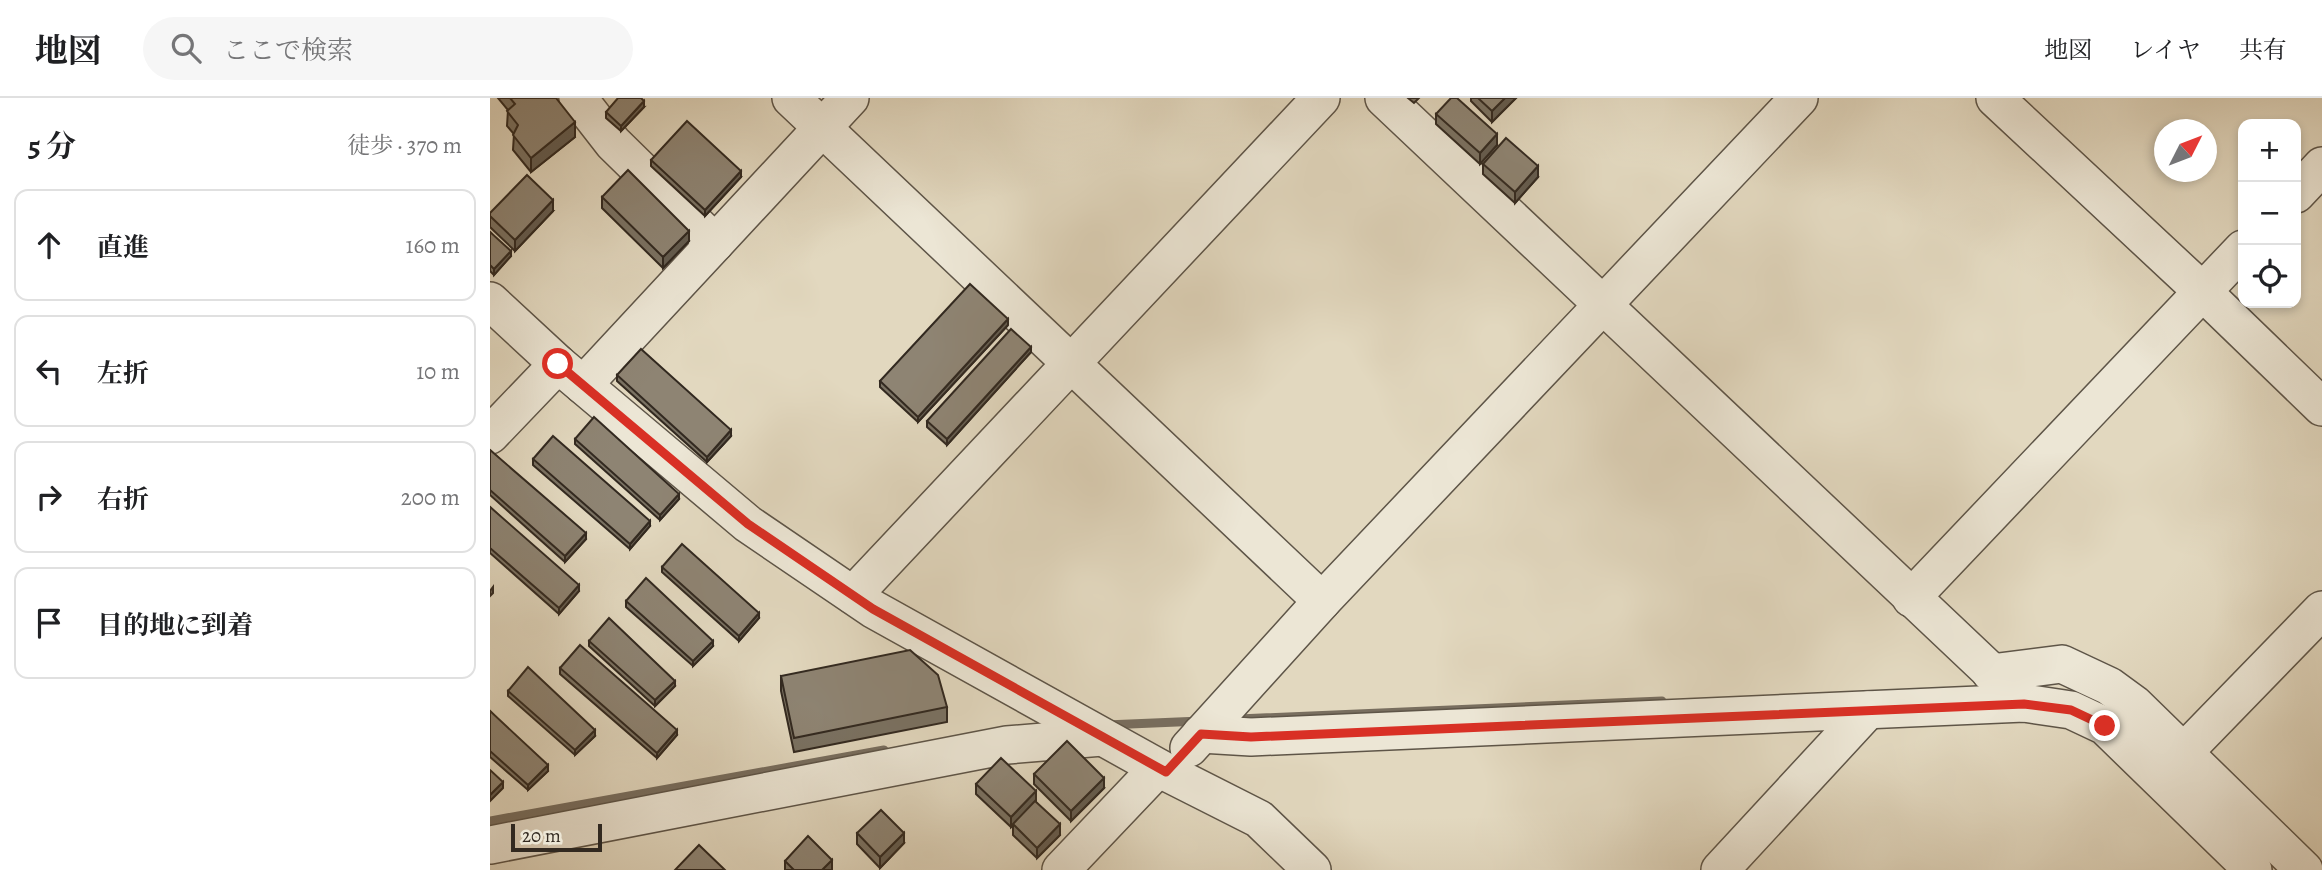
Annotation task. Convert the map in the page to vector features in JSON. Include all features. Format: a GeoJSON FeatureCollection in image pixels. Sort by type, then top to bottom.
{"type":"FeatureCollection","features":[{"type":"Feature","properties":{"kind":"street"},"geometry":{"type":"LineString","coordinates":[[579,98],[613,143],[715,243]]}},
{"type":"Feature","properties":{"kind":"street"},"geometry":{"type":"LineString","coordinates":[[791,98],[1322,601]]}},
{"type":"Feature","properties":{"kind":"street"},"geometry":{"type":"LineString","coordinates":[[490,435],[571,374],[715,243],[850,98]]}},
{"type":"Feature","properties":{"kind":"street"},"geometry":{"type":"LineString","coordinates":[[853,595],[1321,98]]}},
{"type":"Feature","properties":{"kind":"street"},"geometry":{"type":"LineString","coordinates":[[1384,98],[2005,686],[2071,710],[2105,726],[2253,870]]}},
{"type":"Feature","properties":{"kind":"street"},"geometry":{"type":"LineString","coordinates":[[1061,870],[1202,733],[1322,601],[1799,98]]}},
{"type":"Feature","properties":{"kind":"street"},"geometry":{"type":"LineString","coordinates":[[1995,98],[2322,407]]}},
{"type":"Feature","properties":{"kind":"street"},"geometry":{"type":"LineString","coordinates":[[2301,189],[2322,166]]}},
{"type":"Feature","properties":{"kind":"street"},"geometry":{"type":"LineString","coordinates":[[1911,598],[2238,254]]}},
{"type":"Feature","properties":{"kind":"street"},"geometry":{"type":"LineString","coordinates":[[490,300],[571,374],[748,524],[873,609],[1162,770],[1259,819],[1312,870]]}},
{"type":"Feature","properties":{"kind":"street"},"geometry":{"type":"LineString","coordinates":[[2184,752],[2322,610]]}},
{"type":"Feature","properties":{"kind":"street"},"geometry":{"type":"LineString","coordinates":[[1202,733],[1251,737],[1868,710],[2005,686],[2062,664],[2109,686],[2135,705],[2304,870]]}},
{"type":"Feature","properties":{"kind":"street"},"geometry":{"type":"LineString","coordinates":[[1720,870],[1868,710]]}},
{"type":"Feature","properties":{"kind":"street"},"geometry":{"type":"LineString","coordinates":[[490,845],[1007,745],[1097,734]]}},
{"type":"Feature","properties":{"kind":"building"},"geometry":{"type":"Polygon","coordinates":[[[510,98],[556,98],[575,122],[531,158],[513,135],[518,125],[507,111],[515,104],[510,98]]]}},
{"type":"Feature","properties":{"kind":"building"},"geometry":{"type":"Polygon","coordinates":[[[618,98],[641,98],[644,101],[621,126],[606,112],[618,98]]]}},
{"type":"Feature","properties":{"kind":"building"},"geometry":{"type":"Polygon","coordinates":[[[1451,98],[1457,98],[1497,134],[1480,153],[1436,114],[1451,98]]]}},
{"type":"Feature","properties":{"kind":"building"},"geometry":{"type":"Polygon","coordinates":[[[1478,98],[1505,98],[1492,111],[1478,98]]]}},
{"type":"Feature","properties":{"kind":"building"},"geometry":{"type":"Polygon","coordinates":[[[687,121],[741,171],[705,210],[651,160],[687,121]]]}},
{"type":"Feature","properties":{"kind":"building"},"geometry":{"type":"Polygon","coordinates":[[[1506,138],[1538,166],[1515,192],[1483,164],[1506,138]]]}},
{"type":"Feature","properties":{"kind":"building"},"geometry":{"type":"Polygon","coordinates":[[[628,170],[689,231],[663,257],[602,197],[628,170]]]}},
{"type":"Feature","properties":{"kind":"building"},"geometry":{"type":"Polygon","coordinates":[[[527,175],[553,200],[515,240],[490,213],[527,175]]]}},
{"type":"Feature","properties":{"kind":"building"},"geometry":{"type":"Polygon","coordinates":[[[490,232],[511,251],[494,269],[490,265],[490,232]]]}},
{"type":"Feature","properties":{"kind":"building"},"geometry":{"type":"Polygon","coordinates":[[[970,284],[1008,319],[918,417],[880,381],[970,284]]]}},
{"type":"Feature","properties":{"kind":"building"},"geometry":{"type":"Polygon","coordinates":[[[1011,329],[1031,347],[947,439],[927,421],[1011,329]]]}},
{"type":"Feature","properties":{"kind":"building"},"geometry":{"type":"Polygon","coordinates":[[[641,349],[731,430],[707,457],[617,375],[641,349]]]}},
{"type":"Feature","properties":{"kind":"building"},"geometry":{"type":"Polygon","coordinates":[[[594,417],[679,494],[660,515],[575,439],[594,417]]]}},
{"type":"Feature","properties":{"kind":"building"},"geometry":{"type":"Polygon","coordinates":[[[553,436],[650,521],[630,544],[533,459],[553,436]]]}},
{"type":"Feature","properties":{"kind":"building"},"geometry":{"type":"Polygon","coordinates":[[[490,450],[586,533],[565,556],[490,490],[490,450]]]}},
{"type":"Feature","properties":{"kind":"building"},"geometry":{"type":"Polygon","coordinates":[[[490,507],[579,585],[559,608],[490,548],[490,507]]]}},
{"type":"Feature","properties":{"kind":"building"},"geometry":{"type":"Polygon","coordinates":[[[682,544],[759,613],[739,636],[662,567],[682,544]]]}},
{"type":"Feature","properties":{"kind":"building"},"geometry":{"type":"Polygon","coordinates":[[[646,578],[713,641],[693,661],[626,601],[646,578]]]}},
{"type":"Feature","properties":{"kind":"building"},"geometry":{"type":"Polygon","coordinates":[[[609,618],[675,681],[655,700],[589,641],[609,618]]]}},
{"type":"Feature","properties":{"kind":"building"},"geometry":{"type":"Polygon","coordinates":[[[580,645],[677,730],[657,753],[560,668],[580,645]]]}},
{"type":"Feature","properties":{"kind":"building"},"geometry":{"type":"Polygon","coordinates":[[[910,650],[938,675],[947,707],[794,738],[781,676],[910,650]]]}},
{"type":"Feature","properties":{"kind":"building"},"geometry":{"type":"Polygon","coordinates":[[[528,667],[595,730],[575,750],[508,691],[528,667]]]}},
{"type":"Feature","properties":{"kind":"building"},"geometry":{"type":"Polygon","coordinates":[[[490,711],[548,765],[528,785],[490,751],[490,711]]]}},
{"type":"Feature","properties":{"kind":"building"},"geometry":{"type":"Polygon","coordinates":[[[1067,741],[1104,778],[1071,811],[1034,774],[1067,741]]]}},
{"type":"Feature","properties":{"kind":"building"},"geometry":{"type":"Polygon","coordinates":[[[1001,758],[1036,791],[1011,817],[976,784],[1001,758]]]}},
{"type":"Feature","properties":{"kind":"building"},"geometry":{"type":"Polygon","coordinates":[[[490,770],[503,782],[490,795],[490,770]]]}},
{"type":"Feature","properties":{"kind":"building"},"geometry":{"type":"Polygon","coordinates":[[[1035,801],[1060,824],[1037,848],[1013,824],[1035,801]]]}},
{"type":"Feature","properties":{"kind":"building"},"geometry":{"type":"Polygon","coordinates":[[[881,810],[904,833],[880,857],[857,833],[881,810]]]}},
{"type":"Feature","properties":{"kind":"building"},"geometry":{"type":"Polygon","coordinates":[[[808,836],[832,860],[822,870],[794,870],[785,861],[808,836]]]}},
{"type":"Feature","properties":{"kind":"building"},"geometry":{"type":"Polygon","coordinates":[[[699,845],[725,870],[675,870],[699,845]]]}},
{"type":"Feature","properties":{"kind":"waterway"},"geometry":{"type":"LineString","coordinates":[[1239,719],[1662,701]]}},
{"type":"Feature","properties":{"kind":"waterway"},"geometry":{"type":"LineString","coordinates":[[1106,725],[1201,721]]}},
{"type":"Feature","properties":{"kind":"waterway"},"geometry":{"type":"LineString","coordinates":[[490,821],[884,750]]}},
{"type":"Feature","properties":{"kind":"route"},"geometry":{"type":"LineString","coordinates":[[558,364],[748,524],[873,609],[1166,772],[1201,734],[1251,737],[2024,704],[2071,710],[2105,726]]}}]}
